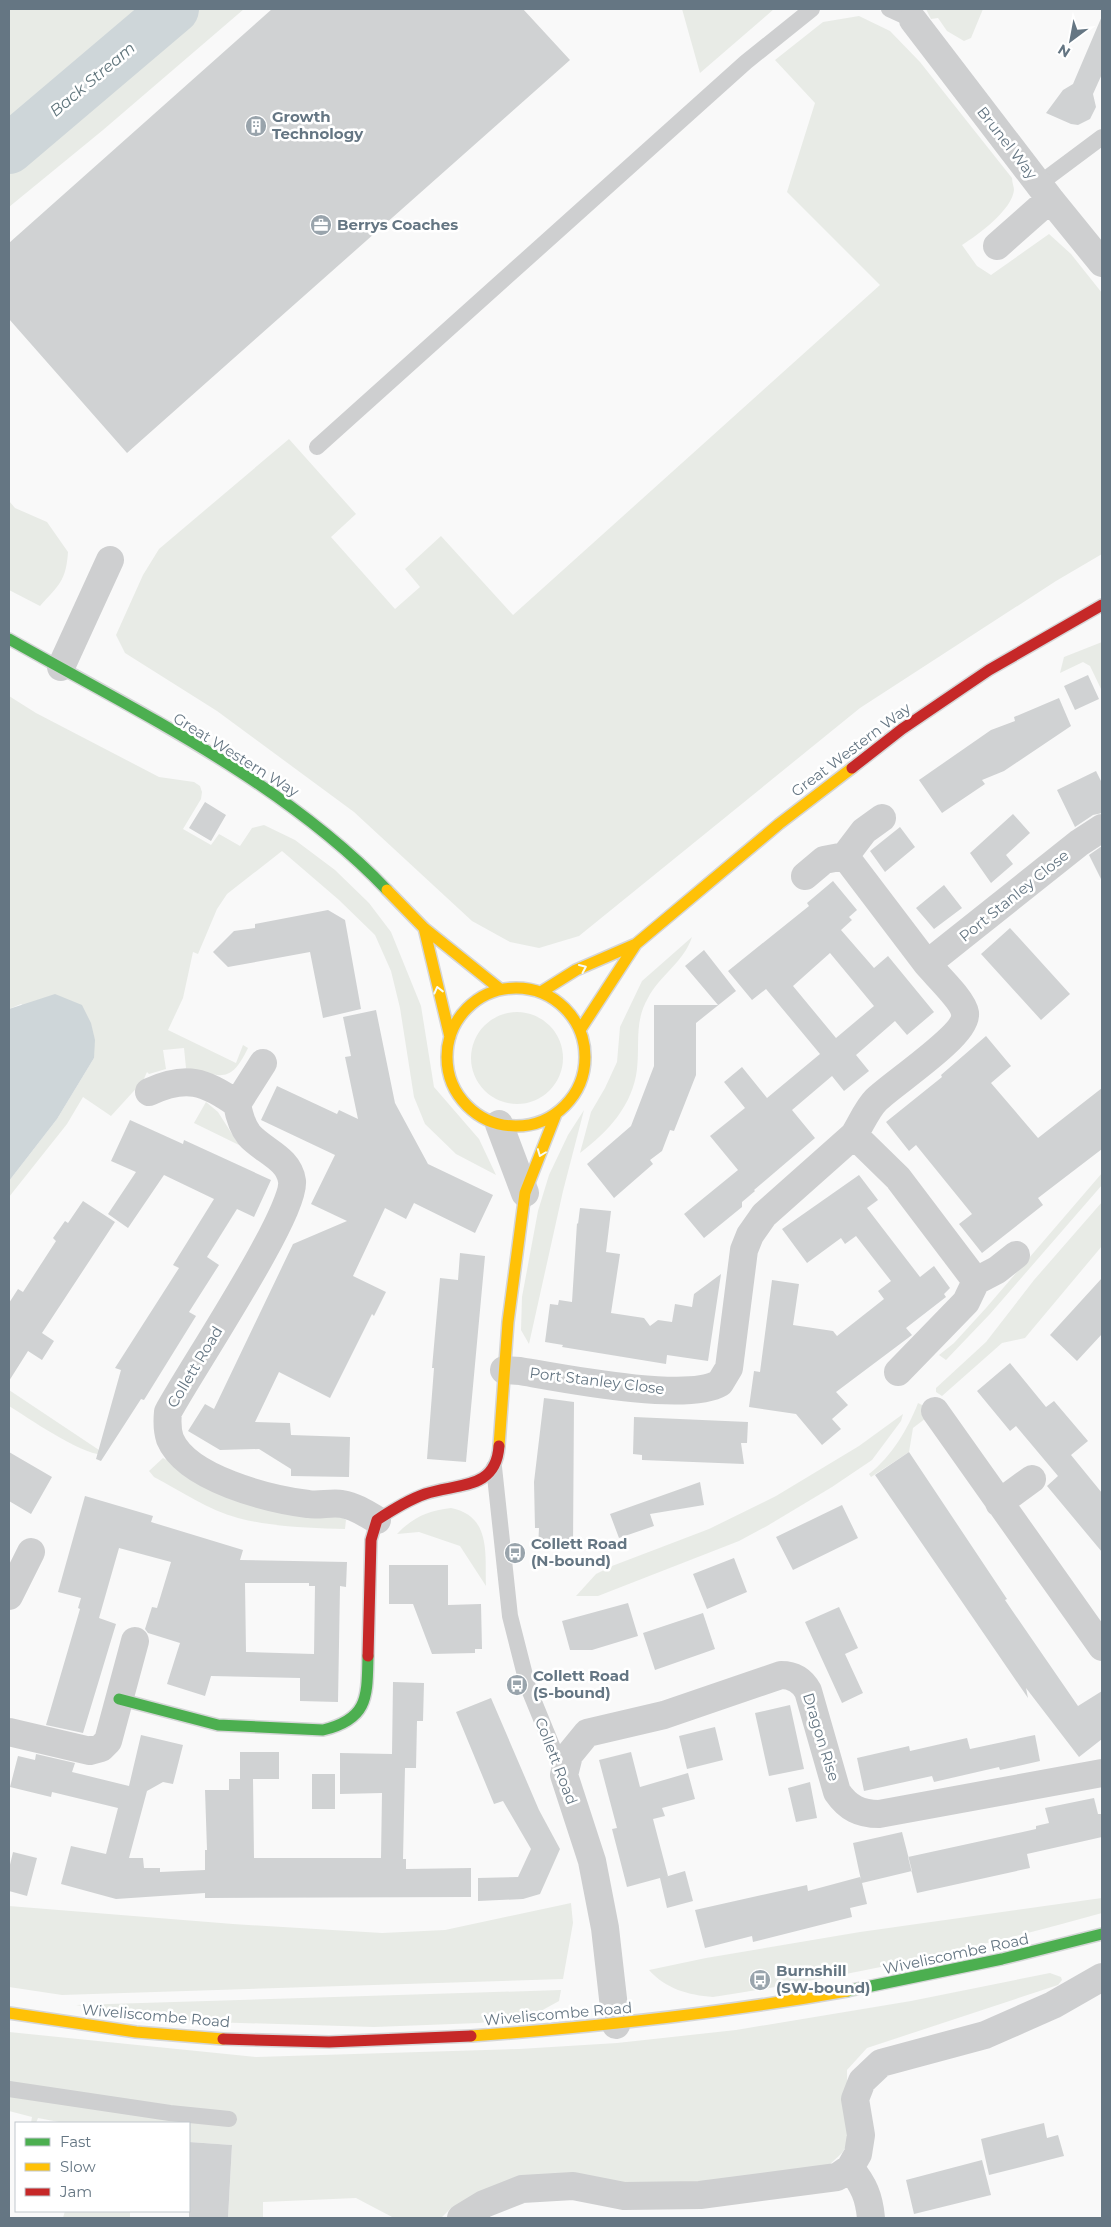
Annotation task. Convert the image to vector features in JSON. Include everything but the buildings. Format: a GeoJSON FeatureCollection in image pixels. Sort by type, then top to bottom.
{"type":"FeatureCollection","features":[{"type":"Feature","properties":{"kind":"street","name":"Brunel Way"},"geometry":{"type":"LineString","coordinates":[[901,15],[1102,263]]}},
{"type":"Feature","properties":{"kind":"street"},"geometry":{"type":"LineString","coordinates":[[997,246],[1044,192]]}},
{"type":"Feature","properties":{"kind":"street"},"geometry":{"type":"LineString","coordinates":[[61,667],[110,560]]}},
{"type":"Feature","properties":{"kind":"street","name":"Great Western Way"},"geometry":{"type":"LineString","coordinates":[[541,992],[576,970],[636,944],[779,824],[902,729],[989,670],[1102,606]]}},
{"type":"Feature","properties":{"kind":"street","name":"Great Western Way"},"geometry":{"type":"LineString","coordinates":[[9,639],[61,667],[259,784],[313,823],[370,872],[424,928],[500,989]]}},
{"type":"Feature","properties":{"kind":"street"},"geometry":{"type":"LineString","coordinates":[[805,876],[824,860],[845,856],[864,831],[882,818]]}},
{"type":"Feature","properties":{"kind":"street","name":"Port Stanley Close"},"geometry":{"type":"LineString","coordinates":[[927,964],[1079,843],[1102,828]]}},
{"type":"Feature","properties":{"kind":"street","name":"Port Stanley Close"},"geometry":{"type":"LineString","coordinates":[[504,1370],[645,1389],[704,1390],[720,1383],[729,1368],[744,1250],[750,1235],[764,1215],[854,1136],[875,1101],[945,1043],[959,1030],[965,1021],[964,1010],[845,856]]}},
{"type":"Feature","properties":{"kind":"street"},"geometry":{"type":"LineString","coordinates":[[424,928],[450,1037]]}},
{"type":"Feature","properties":{"kind":"street","name":"Great Western Way"},"geometry":{"type":"LineString","coordinates":[[580,1030],[636,944]]}},
{"type":"Feature","properties":{"kind":"street"},"geometry":{"type":"LineString","coordinates":[[521,987],[541,992],[557,1001],[571,1014],[580,1030],[586,1053],[583,1076],[573,1097],[556,1114],[538,1122],[499,1124],[479,1114],[462,1100],[451,1081],[447,1059],[450,1037],[457,1020],[468,1006],[483,996],[500,989],[521,987]]}},
{"type":"Feature","properties":{"kind":"street"},"geometry":{"type":"LineString","coordinates":[[149,1092],[177,1082],[198,1082],[213,1087],[237,1104],[263,1063]]}},
{"type":"Feature","properties":{"kind":"street","name":"Collett Road"},"geometry":{"type":"LineString","coordinates":[[237,1104],[239,1115],[248,1134],[284,1164],[290,1174],[292,1192],[270,1239],[236,1300],[168,1412],[167,1430],[171,1441],[182,1456],[204,1471],[239,1489],[310,1504],[342,1504],[377,1520]]}},
{"type":"Feature","properties":{"kind":"street","name":"Collett Road"},"geometry":{"type":"LineString","coordinates":[[494,1467],[499,1453],[504,1370],[525,1193],[556,1114]]}},
{"type":"Feature","properties":{"kind":"street","name":"Collett Road"},"geometry":{"type":"LineString","coordinates":[[499,1124],[525,1193]]}},
{"type":"Feature","properties":{"kind":"street"},"geometry":{"type":"LineString","coordinates":[[854,1136],[898,1178],[976,1281]]}},
{"type":"Feature","properties":{"kind":"street"},"geometry":{"type":"LineString","coordinates":[[898,1372],[966,1302],[976,1281],[997,1270],[1016,1255]]}},
{"type":"Feature","properties":{"kind":"street"},"geometry":{"type":"LineString","coordinates":[[935,1412],[1102,1647]]}},
{"type":"Feature","properties":{"kind":"street"},"geometry":{"type":"LineString","coordinates":[[119,1699],[218,1725],[323,1730],[340,1726],[351,1720],[362,1707],[367,1694],[371,1540],[377,1520],[409,1500],[426,1493],[473,1486],[482,1481],[494,1467]]}},
{"type":"Feature","properties":{"kind":"street"},"geometry":{"type":"LineString","coordinates":[[999,1503],[1032,1479]]}},
{"type":"Feature","properties":{"kind":"street"},"geometry":{"type":"LineString","coordinates":[[9,1596],[31,1552]]}},
{"type":"Feature","properties":{"kind":"street"},"geometry":{"type":"LineString","coordinates":[[9,1732],[90,1751],[101,1748],[108,1741],[135,1641]]}},
{"type":"Feature","properties":{"kind":"street","name":"Dragon Rise"},"geometry":{"type":"LineString","coordinates":[[564,1775],[569,1755],[587,1733],[664,1715],[781,1675],[794,1677],[805,1685],[837,1792],[844,1802],[858,1811],[879,1814],[1102,1773]]}},
{"type":"Feature","properties":{"kind":"street","name":"Collett Road"},"geometry":{"type":"LineString","coordinates":[[564,1775],[592,1861],[605,1928],[616,2025]]}},
{"type":"Feature","properties":{"kind":"street","name":"Wiveliscombe Road"},"geometry":{"type":"LineString","coordinates":[[9,2013],[74,2024],[181,2036],[370,2042],[616,2025],[824,1996],[1008,1958],[1102,1934]]}},
{"type":"Feature","properties":{"kind":"street"},"geometry":{"type":"LineString","coordinates":[[460,2218],[484,2204],[522,2189],[573,2186],[624,2196],[701,2207],[837,2177],[850,2168],[858,2154],[862,2135],[855,2099],[862,2081],[881,2062],[985,2035],[1053,2005],[1102,1977]]}},
{"type":"Feature","properties":{"kind":"street"},"geometry":{"type":"LineString","coordinates":[[850,2168],[864,2185],[869,2198],[872,2218]]}},
{"type":"Feature","properties":{"kind":"lane"},"geometry":{"type":"LineString","coordinates":[[317,447],[746,62],[812,9]]}},
{"type":"Feature","properties":{"kind":"lane"},"geometry":{"type":"LineString","coordinates":[[1044,192],[1102,137]]}},
{"type":"Feature","properties":{"kind":"lane","name":"Collett Road"},"geometry":{"type":"LineString","coordinates":[[494,1467],[510,1616],[528,1687],[564,1775]]}},
{"type":"Feature","properties":{"kind":"lane"},"geometry":{"type":"LineString","coordinates":[[9,2089],[170,2113],[229,2119]]}},
{"type":"Feature","properties":{"kind":"shaded area"},"geometry":{"type":"Polygon","coordinates":[[[9,9],[244,9],[103,130],[9,207],[9,9]]]}},
{"type":"Feature","properties":{"kind":"shaded area"},"geometry":{"type":"Polygon","coordinates":[[[682,9],[774,9],[700,73],[682,9]]]}},
{"type":"Feature","properties":{"kind":"shaded area"},"geometry":{"type":"Polygon","coordinates":[[[926,9],[983,9],[971,38],[964,41],[947,31],[938,18],[931,19],[926,9]]]}},
{"type":"Feature","properties":{"kind":"shaded area"},"geometry":{"type":"Polygon","coordinates":[[[859,16],[890,31],[920,62],[1012,178],[1014,190],[1007,206],[1001,214],[977,235],[962,245],[977,266],[991,275],[1049,234],[1071,254],[1102,293],[1102,554],[1056,581],[860,708],[579,936],[539,948],[510,942],[472,921],[354,812],[217,711],[125,653],[116,635],[143,575],[159,549],[289,439],[356,514],[331,537],[395,609],[420,587],[405,569],[441,536],[513,615],[880,285],[787,192],[815,103],[775,60],[823,22],[859,16]]]}},
{"type":"Feature","properties":{"kind":"shaded area"},"geometry":{"type":"Polygon","coordinates":[[[9,501],[15,508],[47,522],[68,552],[65,570],[60,582],[40,606],[9,590],[9,501]]]}},
{"type":"Feature","properties":{"kind":"shaded area"},"geometry":{"type":"Polygon","coordinates":[[[1102,642],[1102,691],[1090,666],[1083,662],[1060,673],[1064,657],[1102,642]]]}},
{"type":"Feature","properties":{"kind":"shaded area"},"geometry":{"type":"Polygon","coordinates":[[[9,696],[36,713],[159,777],[194,782],[200,786],[202,792],[201,799],[183,829],[211,845],[219,834],[240,846],[252,828],[264,825],[295,840],[335,870],[369,903],[391,932],[421,1006],[434,1087],[479,1139],[496,1175],[456,1154],[425,1124],[414,1097],[400,1008],[391,971],[375,935],[339,900],[282,851],[227,894],[217,909],[198,954],[193,952],[183,998],[168,1030],[236,1063],[243,1045],[248,1048],[236,1068],[230,1073],[217,1075],[186,1068],[184,1048],[163,1050],[166,1069],[149,1074],[147,1072],[143,1081],[111,1116],[83,1097],[67,1124],[9,1197],[9,1181],[57,1119],[94,1058],[21,1004],[9,1009],[9,696]]]}},
{"type":"Feature","properties":{"kind":"shaded area"},"geometry":{"type":"Polygon","coordinates":[[[692,937],[678,961],[653,990],[644,1007],[639,1024],[635,1082],[625,1106],[609,1127],[580,1153],[591,1112],[617,1062],[620,1027],[642,981],[692,937]]]}},
{"type":"Feature","properties":{"kind":"shaded area"},"geometry":{"type":"Polygon","coordinates":[[[55,994],[82,1005],[91,1023],[95,1040],[94,1058],[57,1119],[9,1181],[9,1009],[55,994]]]}},
{"type":"Feature","properties":{"kind":"shaded area"},"geometry":{"type":"Polygon","coordinates":[[[517,1012],[535,1016],[549,1026],[559,1040],[563,1058],[559,1076],[549,1090],[535,1100],[517,1104],[499,1100],[485,1090],[475,1076],[471,1058],[475,1040],[485,1026],[499,1016],[517,1012]]]}},
{"type":"Feature","properties":{"kind":"shaded area"},"geometry":{"type":"Polygon","coordinates":[[[206,1102],[218,1112],[239,1145],[194,1123],[206,1102]]]}},
{"type":"Feature","properties":{"kind":"shaded area"},"geometry":{"type":"Polygon","coordinates":[[[584,1110],[563,1191],[529,1344],[521,1330],[522,1297],[538,1211],[549,1175],[568,1135],[584,1110]]]}},
{"type":"Feature","properties":{"kind":"shaded area"},"geometry":{"type":"Polygon","coordinates":[[[1102,1173],[1102,1185],[990,1314],[946,1360],[939,1355],[954,1343],[986,1308],[1102,1173]]]}},
{"type":"Feature","properties":{"kind":"shaded area"},"geometry":{"type":"Polygon","coordinates":[[[1102,1202],[1102,1246],[1025,1338],[1002,1343],[942,1396],[936,1392],[936,1388],[986,1342],[1034,1280],[1102,1202]]]}},
{"type":"Feature","properties":{"kind":"shaded area"},"geometry":{"type":"Polygon","coordinates":[[[9,1390],[105,1454],[96,1454],[71,1444],[9,1406],[9,1390]]]}},
{"type":"Feature","properties":{"kind":"shaded area"},"geometry":{"type":"Polygon","coordinates":[[[918,1403],[930,1415],[913,1428],[909,1452],[871,1477],[869,1474],[885,1459],[898,1442],[918,1403]]]}},
{"type":"Feature","properties":{"kind":"shaded area"},"geometry":{"type":"Polygon","coordinates":[[[903,1414],[901,1421],[872,1460],[832,1487],[767,1526],[739,1541],[598,1596],[576,1596],[596,1574],[612,1566],[709,1529],[776,1496],[859,1446],[903,1414]]]}},
{"type":"Feature","properties":{"kind":"shaded area"},"geometry":{"type":"Polygon","coordinates":[[[163,1458],[199,1479],[338,1515],[346,1520],[345,1529],[278,1525],[227,1515],[154,1477],[149,1471],[163,1458]]]}},
{"type":"Feature","properties":{"kind":"shaded area"},"geometry":{"type":"Polygon","coordinates":[[[451,1508],[464,1512],[479,1527],[485,1549],[486,1586],[460,1546],[419,1532],[397,1534],[409,1523],[421,1516],[451,1508]]]}},
{"type":"Feature","properties":{"kind":"shaded area"},"geometry":{"type":"Polygon","coordinates":[[[1102,1898],[1102,1913],[1006,1939],[860,1971],[713,1997],[695,1995],[678,1990],[663,1982],[649,1970],[706,1958],[860,1932],[1102,1898]]]}},
{"type":"Feature","properties":{"kind":"shaded area"},"geometry":{"type":"Polygon","coordinates":[[[571,1903],[573,1923],[563,1979],[62,1995],[9,1987],[9,1906],[233,1924],[382,1933],[445,1930],[571,1903]]]}},
{"type":"Feature","properties":{"kind":"shaded area"},"geometry":{"type":"Polygon","coordinates":[[[1050,1973],[1061,1977],[1062,1980],[1058,1985],[867,2048],[847,2070],[848,2143],[842,2153],[828,2166],[664,2187],[484,2191],[450,2209],[441,2218],[394,2218],[356,2198],[263,2202],[263,2218],[228,2218],[232,2145],[190,2142],[190,2122],[59,2122],[38,2118],[36,2122],[31,2122],[32,2117],[9,2111],[9,2032],[256,2057],[519,2049],[617,2043],[736,2030],[911,2001],[1050,1973]]]}},
{"type":"Feature","properties":{"kind":"shaded area"},"geometry":{"type":"Polygon","coordinates":[[[561,1990],[559,2001],[530,2017],[479,2023],[374,2027],[178,2021],[76,2005],[561,1990]]]}},
{"type":"Feature","properties":{"kind":"shaded area"},"geometry":{"type":"Polygon","coordinates":[[[65,2212],[130,2212],[130,2218],[63,2218],[65,2212]]]}},
{"type":"Feature","properties":{"kind":"waterway","name":"Back Stream"},"geometry":{"type":"LineString","coordinates":[[9,149],[174,9]]}},
{"type":"Feature","properties":{"kind":"traffic: fast"},"geometry":{"type":"LineString","coordinates":[[9,639],[158,722],[256,782],[303,815],[346,851],[387,890]]}},
{"type":"Feature","properties":{"kind":"traffic: fast"},"geometry":{"type":"LineString","coordinates":[[119,1699],[218,1725],[323,1730],[349,1719],[362,1704],[367,1683],[368,1656]]}},
{"type":"Feature","properties":{"kind":"traffic: fast"},"geometry":{"type":"LineString","coordinates":[[847,1991],[1002,1959],[1102,1934]]}},
{"type":"Feature","properties":{"kind":"traffic: slow"},"geometry":{"type":"LineString","coordinates":[[580,1030],[636,944],[779,824],[852,768]]}},
{"type":"Feature","properties":{"kind":"traffic: slow"},"geometry":{"type":"LineString","coordinates":[[387,890],[424,928],[500,989]]}},
{"type":"Feature","properties":{"kind":"traffic: slow"},"geometry":{"type":"LineString","coordinates":[[424,928],[450,1037]]}},
{"type":"Feature","properties":{"kind":"traffic: slow"},"geometry":{"type":"LineString","coordinates":[[541,992],[576,970],[636,944]]}},
{"type":"Feature","properties":{"kind":"traffic: slow"},"geometry":{"type":"LineString","coordinates":[[516,988],[542,993],[565,1008],[580,1031],[585,1057],[580,1083],[565,1106],[542,1121],[516,1126],[490,1121],[467,1106],[452,1083],[447,1057],[452,1031],[467,1008],[490,993],[516,988]]}},
{"type":"Feature","properties":{"kind":"traffic: slow"},"geometry":{"type":"LineString","coordinates":[[499,1446],[508,1322],[525,1193],[556,1114]]}},
{"type":"Feature","properties":{"kind":"traffic: slow"},"geometry":{"type":"LineString","coordinates":[[471,2036],[659,2018],[847,1991]]}},
{"type":"Feature","properties":{"kind":"traffic: slow"},"geometry":{"type":"LineString","coordinates":[[9,2013],[136,2032],[223,2039]]}},
{"type":"Feature","properties":{"kind":"traffic: jam"},"geometry":{"type":"LineString","coordinates":[[852,768],[902,729],[989,670],[1102,605]]}},
{"type":"Feature","properties":{"kind":"traffic: jam"},"geometry":{"type":"LineString","coordinates":[[368,1656],[371,1540],[377,1520],[419,1496],[472,1483],[482,1478],[491,1471],[496,1461],[499,1446]]}},
{"type":"Feature","properties":{"kind":"traffic: jam"},"geometry":{"type":"LineString","coordinates":[[223,2039],[329,2042],[471,2036]]}},
{"type":"Feature","properties":{"kind":"place","name":"Growth Technology"},"geometry":{"type":"Point","coordinates":[256,126]}},
{"type":"Feature","properties":{"kind":"place","name":"Berrys Coaches"},"geometry":{"type":"Point","coordinates":[321,225]}},
{"type":"Feature","properties":{"kind":"place","name":"Collett Road (N-bound)"},"geometry":{"type":"Point","coordinates":[515,1553]}},
{"type":"Feature","properties":{"kind":"place","name":"Collett Road (S-bound)"},"geometry":{"type":"Point","coordinates":[517,1685]}},
{"type":"Feature","properties":{"kind":"place","name":"Burnshill (SW-bound)"},"geometry":{"type":"Point","coordinates":[760,1980]}}]}
